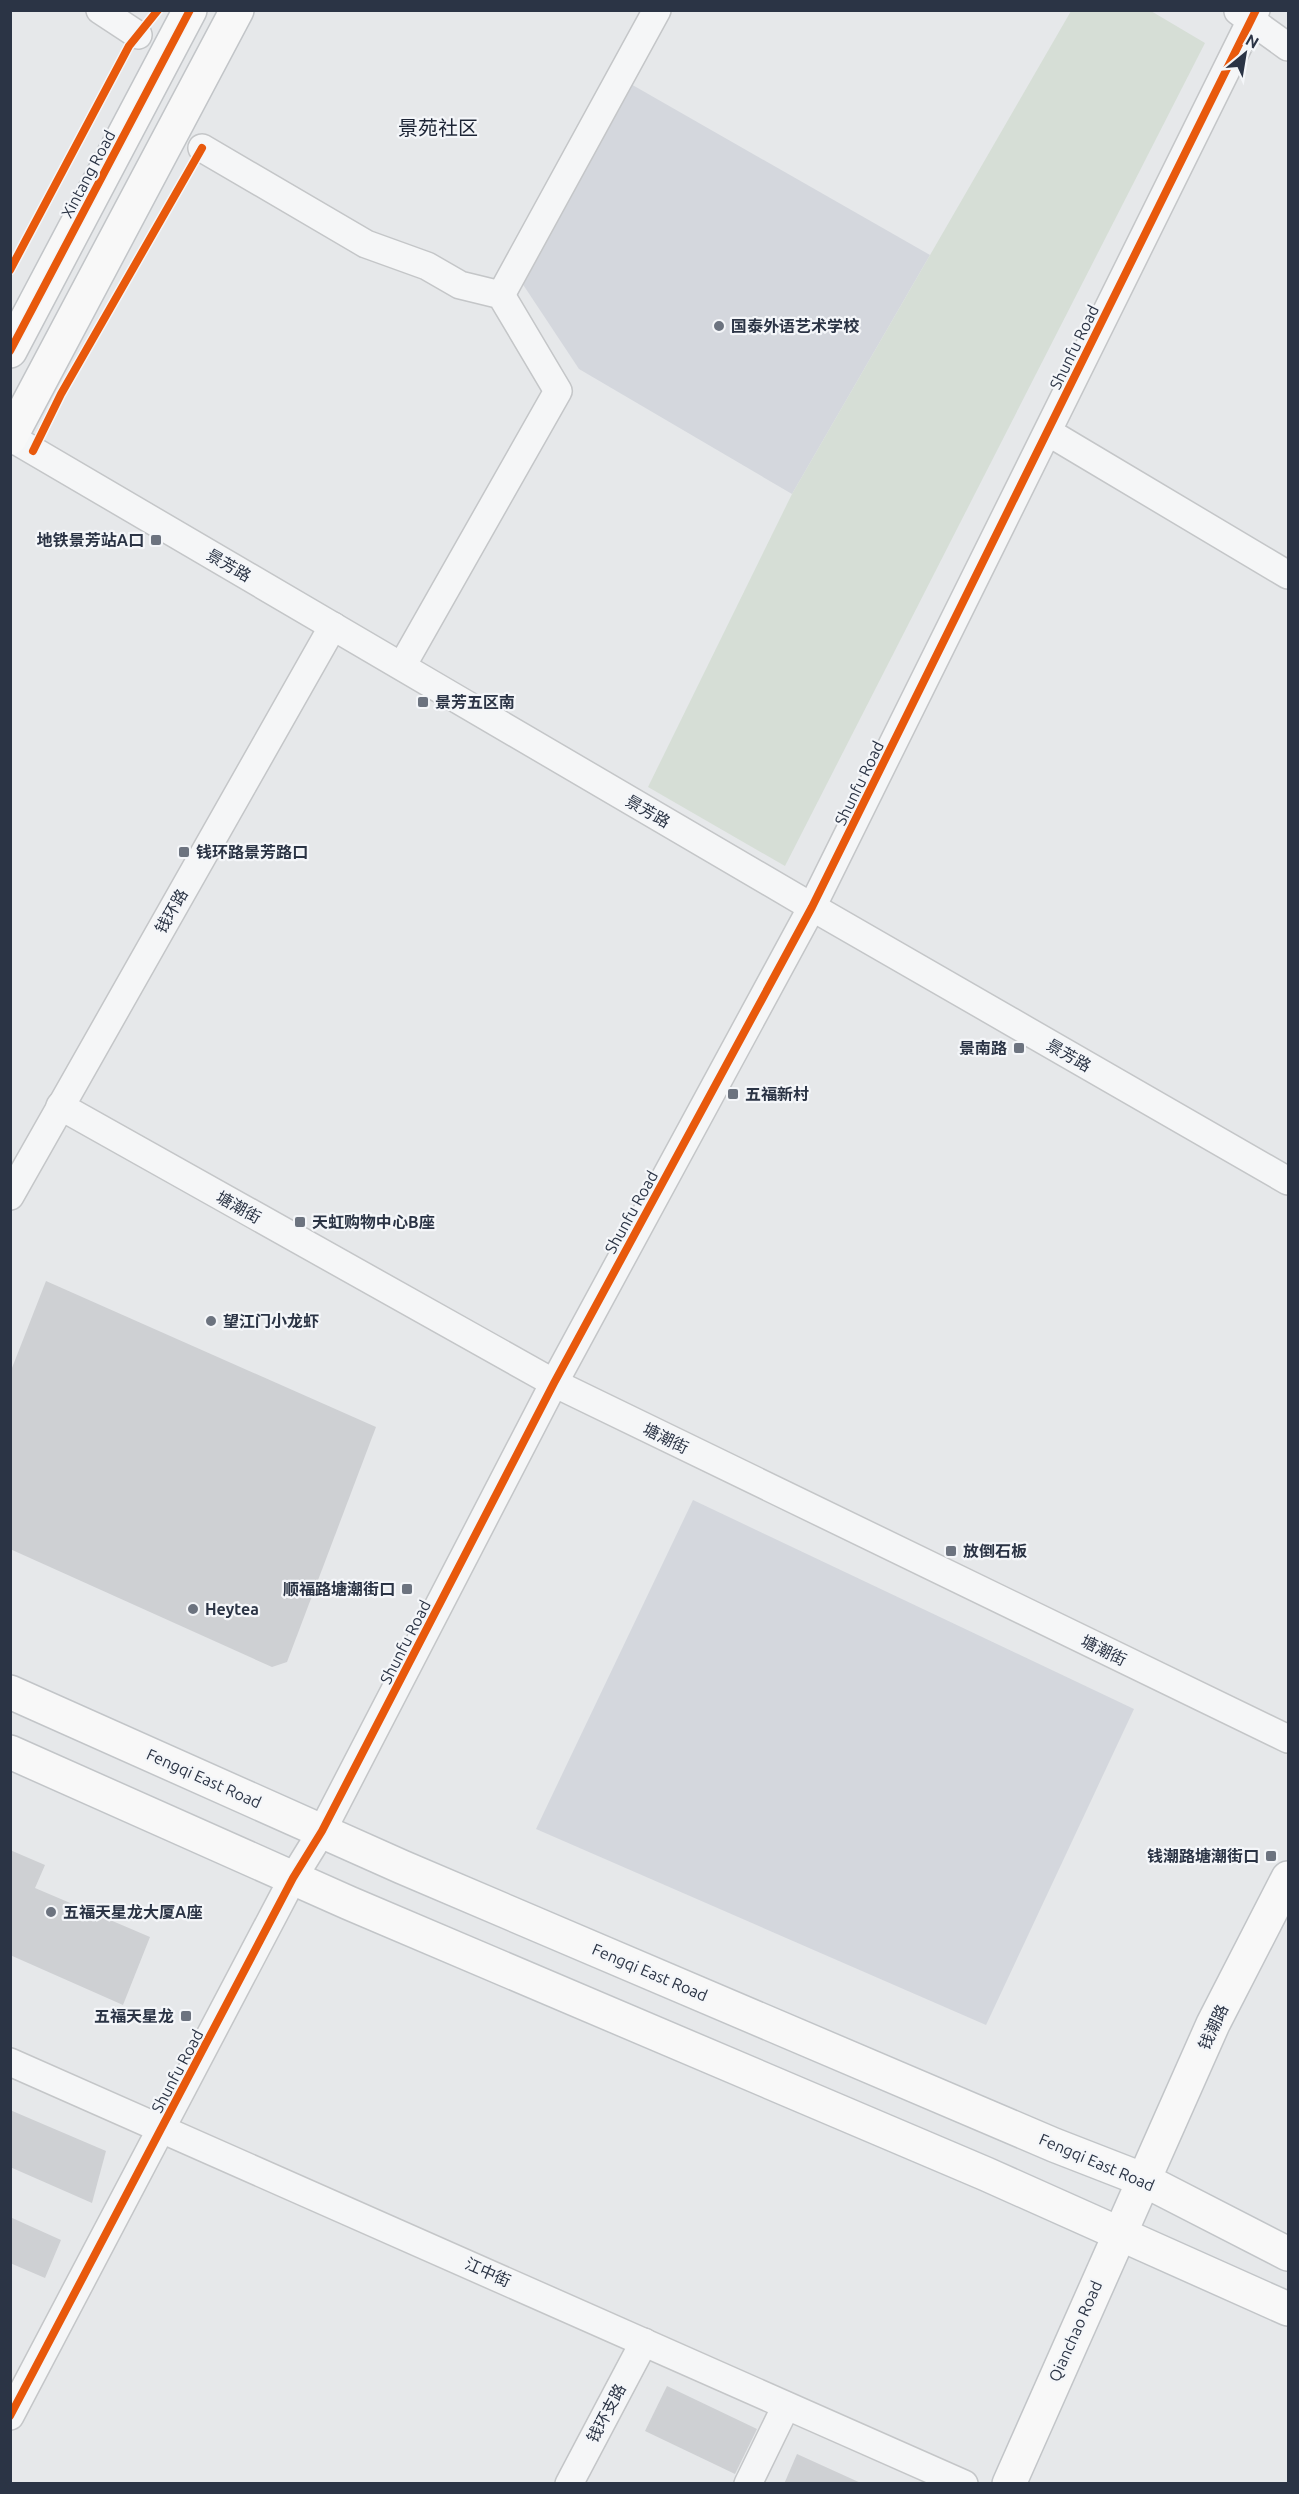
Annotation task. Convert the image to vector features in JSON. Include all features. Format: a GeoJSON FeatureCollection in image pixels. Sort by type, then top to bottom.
{"type":"FeatureCollection","features":[{"type":"Feature","properties":{"kind":"main road","name":"Xintang Road"},"geometry":{"type":"LineString","coordinates":[[10,351],[190,10]]}},
{"type":"Feature","properties":{"kind":"main road"},"geometry":{"type":"LineString","coordinates":[[11,437],[237,10]]}},
{"type":"Feature","properties":{"kind":"main road","name":"Fengqi East Road"},"geometry":{"type":"LineString","coordinates":[[10,1692],[322,1831],[1032,2135],[1144,2180],[1288,2254]]}},
{"type":"Feature","properties":{"kind":"main road"},"geometry":{"type":"LineString","coordinates":[[10,1752],[293,1878],[1119,2232],[1288,2309]]}},
{"type":"Feature","properties":{"kind":"main road","name":"钱潮路"},"geometry":{"type":"LineString","coordinates":[[1144,2180],[1213,2024],[1288,1878]]}},
{"type":"Feature","properties":{"kind":"main road","name":"Qianchao Road"},"geometry":{"type":"LineString","coordinates":[[1009,2484],[1144,2180]]}},
{"type":"Feature","properties":{"kind":"street"},"geometry":{"type":"LineString","coordinates":[[100,10],[138,34]]}},
{"type":"Feature","properties":{"kind":"street"},"geometry":{"type":"LineString","coordinates":[[501,295],[657,10]]}},
{"type":"Feature","properties":{"kind":"street"},"geometry":{"type":"LineString","coordinates":[[1248,13],[1276,40],[1288,47]]}},
{"type":"Feature","properties":{"kind":"street","name":"Shunfu Road"},"geometry":{"type":"LineString","coordinates":[[11,2413],[293,1878],[322,1831],[554,1383],[812,907],[1048,432],[1248,13]]}},
{"type":"Feature","properties":{"kind":"street"},"geometry":{"type":"LineString","coordinates":[[202,148],[366,244],[427,266],[460,285],[501,295],[558,391],[402,666]]}},
{"type":"Feature","properties":{"kind":"street"},"geometry":{"type":"LineString","coordinates":[[1048,432],[1288,576]]}},
{"type":"Feature","properties":{"kind":"street","name":"景芳路"},"geometry":{"type":"LineString","coordinates":[[11,437],[812,907],[1288,1181]]}},
{"type":"Feature","properties":{"kind":"street","name":"钱环路"},"geometry":{"type":"LineString","coordinates":[[10,1196],[333,626]]}},
{"type":"Feature","properties":{"kind":"street","name":"塘潮街"},"geometry":{"type":"LineString","coordinates":[[60,1106],[554,1383],[1288,1739]]}},
{"type":"Feature","properties":{"kind":"street","name":"江中街"},"geometry":{"type":"LineString","coordinates":[[10,2062],[162,2127],[964,2484]]}},
{"type":"Feature","properties":{"kind":"street","name":"钱环支路"},"geometry":{"type":"LineString","coordinates":[[569,2484],[644,2342]]}},
{"type":"Feature","properties":{"kind":"street"},"geometry":{"type":"LineString","coordinates":[[748,2484],[786,2406]]}},
{"type":"Feature","properties":{"kind":"shaded area"},"geometry":{"type":"Polygon","coordinates":[[[1071,11],[1151,11],[1205,43],[785,866],[648,787],[792,494],[1071,11]]]}},
{"type":"Feature","properties":{"kind":"shaded area","name":"国泰外语艺术学校"},"geometry":{"type":"Polygon","coordinates":[[[629,83],[930,255],[792,494],[579,369],[522,283],[629,83]]]}},
{"type":"Feature","properties":{"kind":"shaded area"},"geometry":{"type":"Polygon","coordinates":[[[693,1500],[1134,1709],[986,2025],[536,1829],[693,1500]]]}},
{"type":"Feature","properties":{"kind":"building"},"geometry":{"type":"Polygon","coordinates":[[[46,1281],[376,1427],[287,1662],[272,1667],[10,1549],[10,1373],[46,1281]]]}},
{"type":"Feature","properties":{"kind":"building","name":"五福天星龙大厦A座"},"geometry":{"type":"Polygon","coordinates":[[[10,1850],[45,1865],[35,1888],[150,1937],[123,2005],[10,1955],[10,1850]]]}},
{"type":"Feature","properties":{"kind":"building"},"geometry":{"type":"Polygon","coordinates":[[[10,2110],[106,2151],[92,2203],[10,2167],[10,2110]]]}},
{"type":"Feature","properties":{"kind":"building"},"geometry":{"type":"Polygon","coordinates":[[[10,2217],[61,2240],[45,2278],[10,2263],[10,2217]]]}},
{"type":"Feature","properties":{"kind":"building"},"geometry":{"type":"Polygon","coordinates":[[[667,2386],[757,2429],[735,2474],[645,2431],[667,2386]]]}},
{"type":"Feature","properties":{"kind":"building"},"geometry":{"type":"Polygon","coordinates":[[[797,2454],[863,2484],[784,2484],[797,2454]]]}},
{"type":"Feature","properties":{"kind":"cycle path"},"geometry":{"type":"LineString","coordinates":[[10,270],[129,46],[158,10]]}},
{"type":"Feature","properties":{"kind":"cycle path"},"geometry":{"type":"LineString","coordinates":[[10,351],[190,10]]}},
{"type":"Feature","properties":{"kind":"cycle path"},"geometry":{"type":"LineString","coordinates":[[10,2416],[293,1878],[322,1831],[554,1383],[812,907],[1256,10]]}},
{"type":"Feature","properties":{"kind":"cycle path"},"geometry":{"type":"LineString","coordinates":[[33,451],[61,394],[202,148]]}},
{"type":"Feature","properties":{"kind":"place","name":"国泰外语艺术学校"},"geometry":{"type":"Point","coordinates":[719,326]}},
{"type":"Feature","properties":{"kind":"place","name":"地铁景芳站A口"},"geometry":{"type":"Point","coordinates":[156,540]}},
{"type":"Feature","properties":{"kind":"place","name":"景芳五区南"},"geometry":{"type":"Point","coordinates":[423,702]}},
{"type":"Feature","properties":{"kind":"place","name":"钱环路景芳路口"},"geometry":{"type":"Point","coordinates":[184,852]}},
{"type":"Feature","properties":{"kind":"place","name":"景南路"},"geometry":{"type":"Point","coordinates":[1019,1048]}},
{"type":"Feature","properties":{"kind":"place","name":"五福新村"},"geometry":{"type":"Point","coordinates":[733,1094]}},
{"type":"Feature","properties":{"kind":"place","name":"天虹购物中心B座"},"geometry":{"type":"Point","coordinates":[300,1222]}},
{"type":"Feature","properties":{"kind":"place","name":"望江门小龙虾"},"geometry":{"type":"Point","coordinates":[211,1321]}},
{"type":"Feature","properties":{"kind":"place","name":"放倒石板"},"geometry":{"type":"Point","coordinates":[951,1551]}},
{"type":"Feature","properties":{"kind":"place","name":"顺福路塘潮街口"},"geometry":{"type":"Point","coordinates":[407,1589]}},
{"type":"Feature","properties":{"kind":"place","name":"Heytea"},"geometry":{"type":"Point","coordinates":[193,1609]}},
{"type":"Feature","properties":{"kind":"place","name":"钱潮路塘潮街口"},"geometry":{"type":"Point","coordinates":[1271,1856]}},
{"type":"Feature","properties":{"kind":"place","name":"五福天星龙大厦A座"},"geometry":{"type":"Point","coordinates":[51,1912]}},
{"type":"Feature","properties":{"kind":"place","name":"五福天星龙"},"geometry":{"type":"Point","coordinates":[186,2016]}},
{"type":"Feature","properties":{"kind":"district","name":"景苑社区"},"geometry":{"type":"Point","coordinates":[438,128]}}]}
